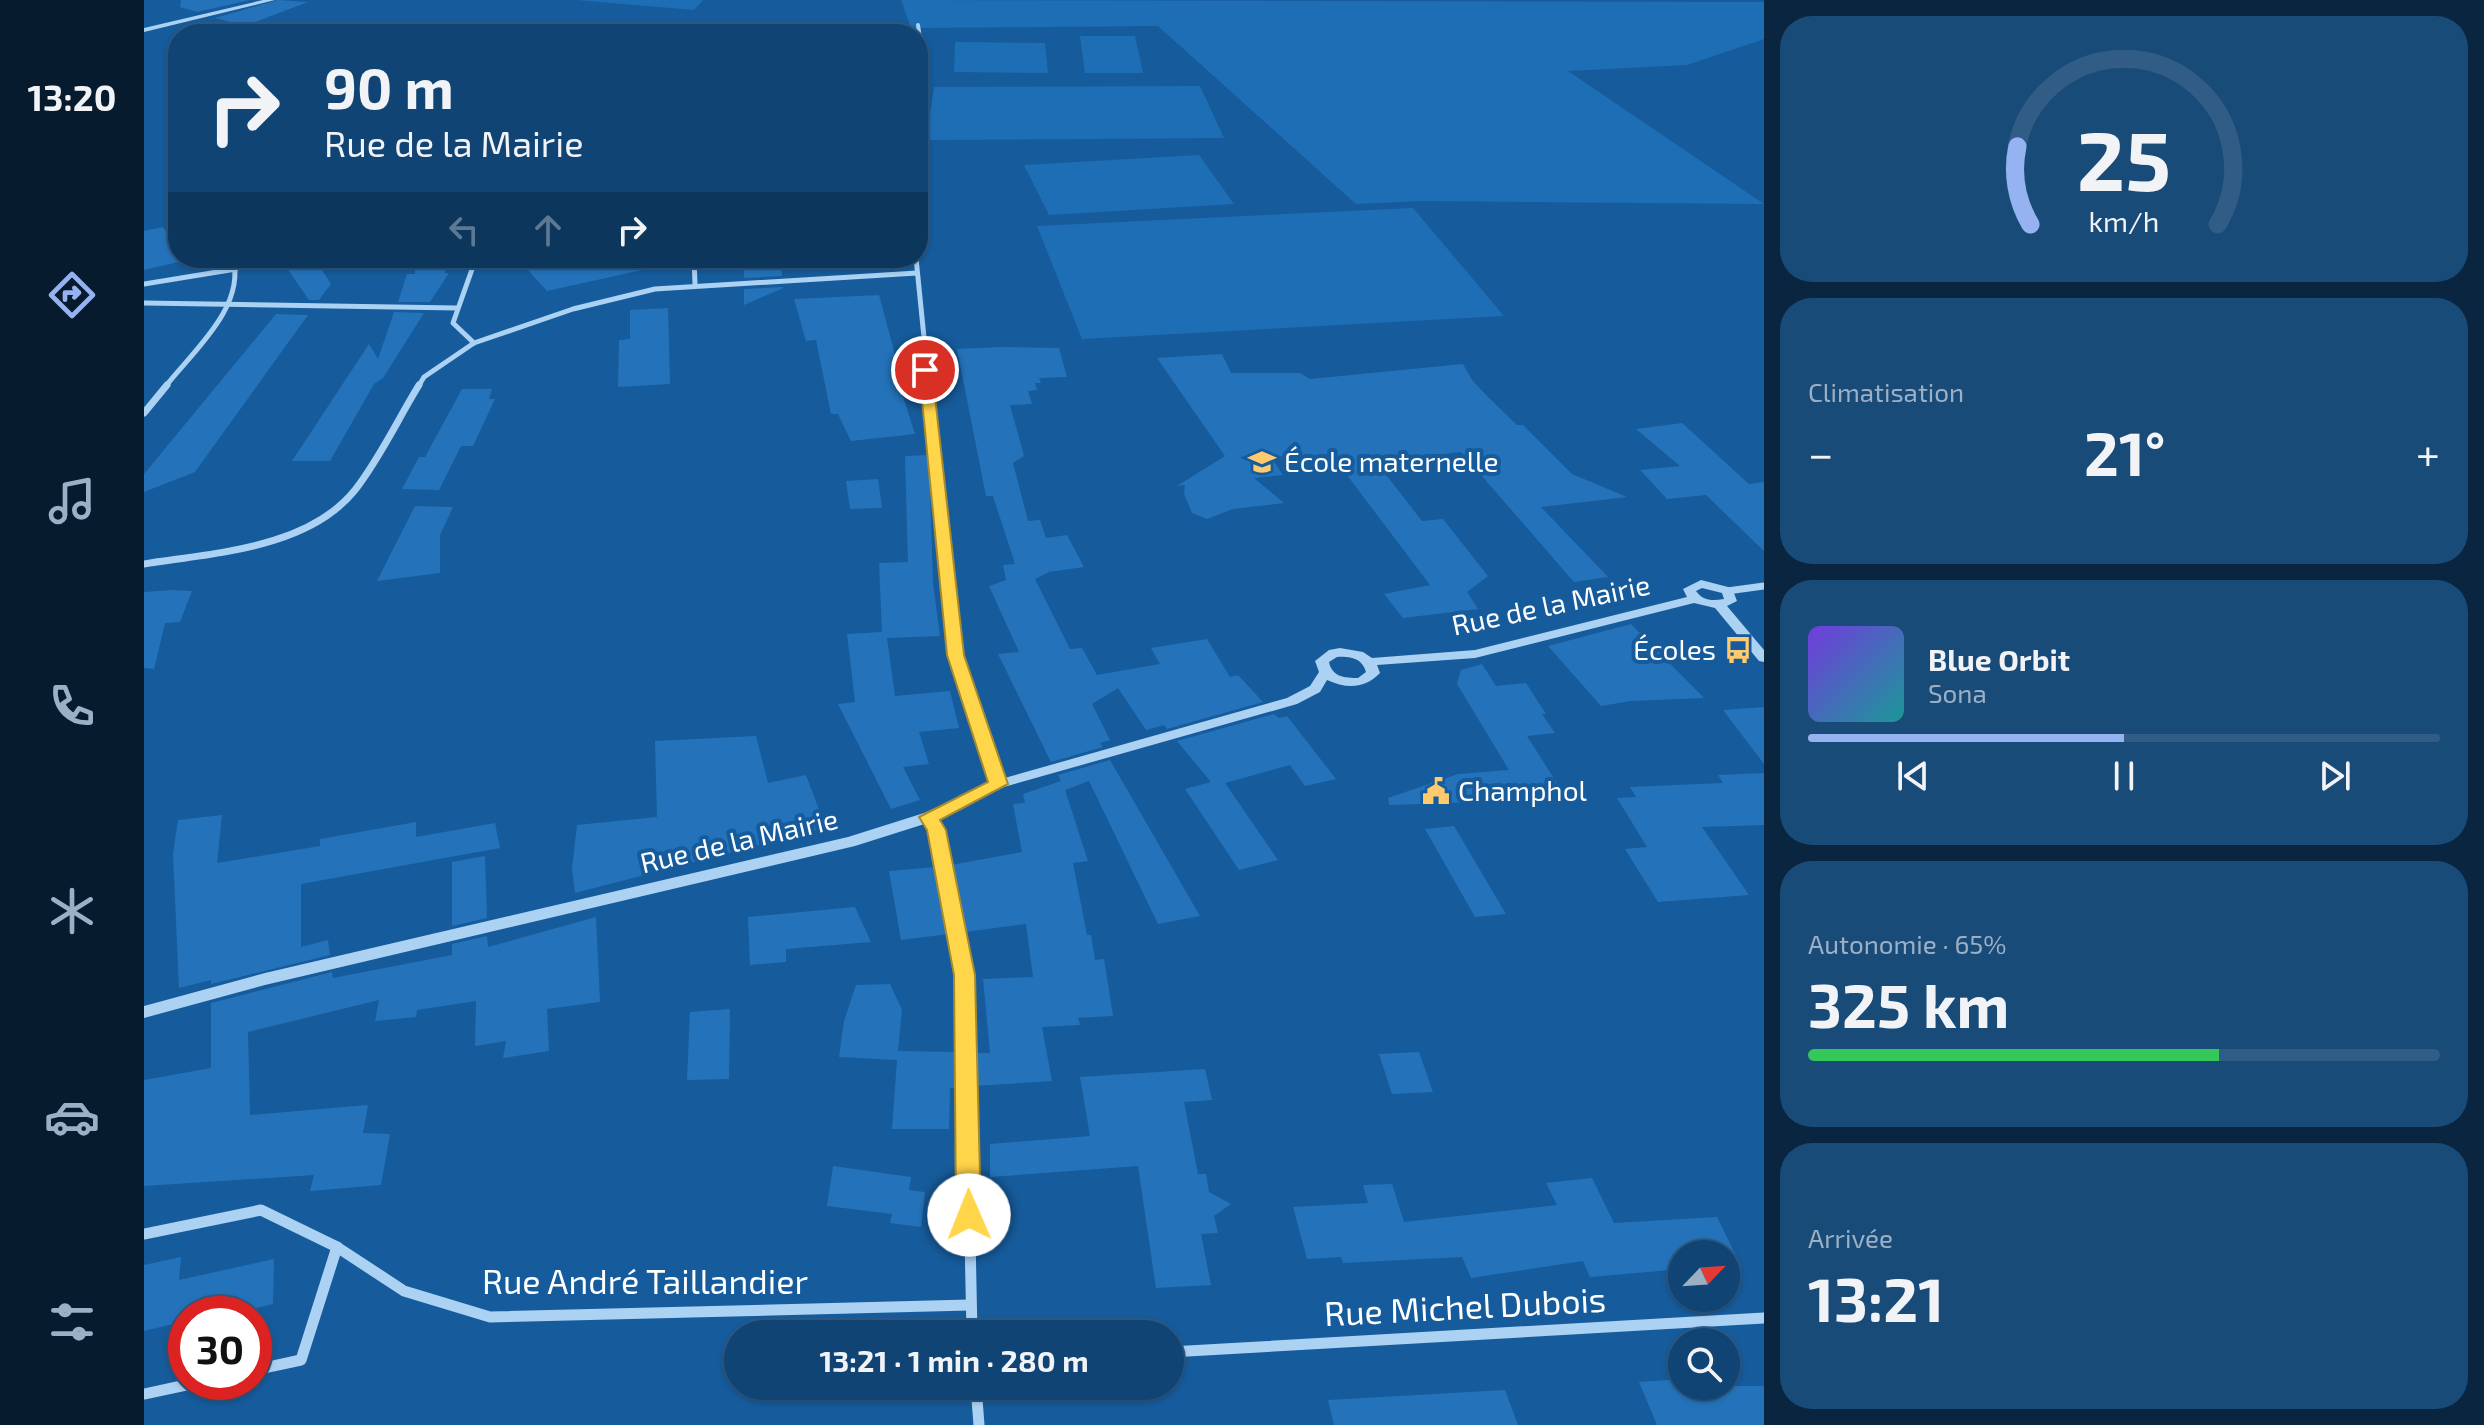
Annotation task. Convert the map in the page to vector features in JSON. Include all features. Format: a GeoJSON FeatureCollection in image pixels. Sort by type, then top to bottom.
{"type":"FeatureCollection","features":[{"type":"Feature","properties":{"kind":"street"},"geometry":{"type":"LineString","coordinates":[[170,24],[272,0]]}},
{"type":"Feature","properties":{"kind":"street"},"geometry":{"type":"LineString","coordinates":[[144,30],[168,24]]}},
{"type":"Feature","properties":{"kind":"street"},"geometry":{"type":"LineString","coordinates":[[474,343],[453,323],[457,308],[473,280],[475,268]]}},
{"type":"Feature","properties":{"kind":"street"},"geometry":{"type":"LineString","coordinates":[[694,268],[695,284]]}},
{"type":"Feature","properties":{"kind":"street"},"geometry":{"type":"LineString","coordinates":[[917,268],[955,655],[999,784]]}},
{"type":"Feature","properties":{"kind":"street"},"geometry":{"type":"LineString","coordinates":[[144,284],[236,269],[231,304],[144,413]]}},
{"type":"Feature","properties":{"kind":"street"},"geometry":{"type":"LineString","coordinates":[[144,564],[244,548],[293,532],[327,514],[354,491],[424,377],[474,343],[573,309],[695,284],[917,273]]}},
{"type":"Feature","properties":{"kind":"street"},"geometry":{"type":"LineString","coordinates":[[144,303],[457,308]]}},
{"type":"Feature","properties":{"kind":"street"},"geometry":{"type":"LineString","coordinates":[[1727,591],[1731,601],[1719,605],[1695,599],[1689,589],[1693,585],[1709,584],[1727,591],[1764,586]]}},
{"type":"Feature","properties":{"kind":"street","name":"Rue de la Mairie"},"geometry":{"type":"LineString","coordinates":[[144,1012],[265,979],[850,842],[929,817],[999,784],[1292,701],[1315,689],[1325,673],[1322,661],[1334,653],[1353,653],[1370,662],[1475,654],[1695,599]]}},
{"type":"Feature","properties":{"kind":"street"},"geometry":{"type":"LineString","coordinates":[[1719,605],[1764,658]]}},
{"type":"Feature","properties":{"kind":"street"},"geometry":{"type":"LineString","coordinates":[[1325,673],[1342,682],[1361,682],[1373,673],[1370,662]]}},
{"type":"Feature","properties":{"kind":"street"},"geometry":{"type":"LineString","coordinates":[[929,817],[937,830],[965,975],[971,1320]]}},
{"type":"Feature","properties":{"kind":"street","name":"Rue André Taillandier"},"geometry":{"type":"LineString","coordinates":[[144,1234],[261,1210],[337,1247],[404,1291],[490,1317],[970,1305]]}},
{"type":"Feature","properties":{"kind":"street"},"geometry":{"type":"LineString","coordinates":[[272,1366],[301,1360],[337,1247]]}},
{"type":"Feature","properties":{"kind":"street","name":"Rue Michel Dubois"},"geometry":{"type":"LineString","coordinates":[[1184,1351],[1764,1318]]}},
{"type":"Feature","properties":{"kind":"street"},"geometry":{"type":"LineString","coordinates":[[144,1394],[168,1389]]}},
{"type":"Feature","properties":{"kind":"street"},"geometry":{"type":"LineString","coordinates":[[977,1400],[979,1425]]}},
{"type":"Feature","properties":{"kind":"shaded area"},"geometry":{"type":"Polygon","coordinates":[[[576,0],[703,0],[694,10],[576,0]]]}},
{"type":"Feature","properties":{"kind":"shaded area"},"geometry":{"type":"Polygon","coordinates":[[[901,0],[1764,2],[1764,39],[1687,65],[1568,71],[1764,204],[1423,201],[1356,204],[1158,26],[928,28],[928,24],[910,24],[901,0]]]}},
{"type":"Feature","properties":{"kind":"shaded area"},"geometry":{"type":"Polygon","coordinates":[[[1080,36],[1135,36],[1143,73],[1085,73],[1080,36]]]}},
{"type":"Feature","properties":{"kind":"shaded area"},"geometry":{"type":"Polygon","coordinates":[[[955,42],[1045,43],[1048,73],[954,72],[955,42]]]}},
{"type":"Feature","properties":{"kind":"shaded area"},"geometry":{"type":"Polygon","coordinates":[[[1200,86],[1224,138],[928,140],[934,87],[1200,86]]]}},
{"type":"Feature","properties":{"kind":"shaded area"},"geometry":{"type":"Polygon","coordinates":[[[1199,155],[1234,204],[1049,215],[1024,165],[1199,155]]]}},
{"type":"Feature","properties":{"kind":"shaded area"},"geometry":{"type":"Polygon","coordinates":[[[1413,208],[1504,316],[1082,339],[1037,226],[1413,208]]]}},
{"type":"Feature","properties":{"kind":"building"},"geometry":{"type":"Polygon","coordinates":[[[181,0],[250,0],[197,12],[180,7],[181,0]]]}},
{"type":"Feature","properties":{"kind":"building"},"geometry":{"type":"Polygon","coordinates":[[[278,0],[308,2],[250,24],[215,18],[278,0]]]}},
{"type":"Feature","properties":{"kind":"building"},"geometry":{"type":"Polygon","coordinates":[[[163,227],[168,234],[168,264],[144,270],[144,231],[163,227]]]}},
{"type":"Feature","properties":{"kind":"building"},"geometry":{"type":"Polygon","coordinates":[[[287,268],[321,268],[331,284],[319,300],[309,300],[287,268]]]}},
{"type":"Feature","properties":{"kind":"building"},"geometry":{"type":"Polygon","coordinates":[[[415,268],[445,268],[445,273],[449,273],[430,302],[398,302],[407,274],[415,274],[415,268]]]}},
{"type":"Feature","properties":{"kind":"building"},"geometry":{"type":"Polygon","coordinates":[[[526,268],[642,268],[642,270],[547,291],[526,268]]]}},
{"type":"Feature","properties":{"kind":"building"},"geometry":{"type":"Polygon","coordinates":[[[744,268],[782,268],[782,276],[744,278],[744,268]]]}},
{"type":"Feature","properties":{"kind":"building"},"geometry":{"type":"Polygon","coordinates":[[[783,288],[744,305],[744,289],[783,288]]]}},
{"type":"Feature","properties":{"kind":"building"},"geometry":{"type":"Polygon","coordinates":[[[879,295],[897,362],[892,362],[915,434],[851,441],[838,414],[831,414],[816,340],[806,341],[794,299],[879,295]]]}},
{"type":"Feature","properties":{"kind":"building"},"geometry":{"type":"Polygon","coordinates":[[[668,308],[670,384],[618,387],[619,340],[630,339],[630,310],[668,308]]]}},
{"type":"Feature","properties":{"kind":"building"},"geometry":{"type":"Polygon","coordinates":[[[394,312],[424,313],[383,378],[374,384],[330,461],[292,461],[369,344],[378,359],[394,312]]]}},
{"type":"Feature","properties":{"kind":"building"},"geometry":{"type":"Polygon","coordinates":[[[276,314],[308,315],[195,472],[144,492],[144,474],[276,314]]]}},
{"type":"Feature","properties":{"kind":"building"},"geometry":{"type":"Polygon","coordinates":[[[1059,348],[1067,377],[1039,378],[1041,383],[1035,383],[1037,390],[1028,391],[1032,404],[1010,405],[1024,456],[1013,463],[1028,521],[1040,520],[1046,538],[1067,535],[1084,567],[1049,572],[1035,579],[1070,649],[1082,648],[1097,675],[1160,664],[1151,648],[1207,639],[1230,677],[1238,675],[1263,702],[1167,729],[1164,725],[1146,730],[1118,688],[1092,704],[1110,740],[1100,743],[1103,747],[1051,762],[998,654],[1019,652],[989,586],[1006,580],[1003,565],[1015,564],[993,496],[986,496],[957,349],[1059,348]]]}},
{"type":"Feature","properties":{"kind":"building"},"geometry":{"type":"Polygon","coordinates":[[[1222,354],[1231,373],[1300,373],[1310,379],[1463,364],[1487,396],[1517,425],[1523,425],[1572,474],[1627,497],[1541,507],[1608,577],[1574,582],[1461,452],[1376,462],[1422,521],[1443,519],[1488,576],[1467,592],[1478,609],[1403,618],[1384,594],[1430,585],[1331,454],[1273,460],[1283,475],[1254,478],[1284,503],[1233,509],[1207,519],[1192,513],[1184,494],[1185,485],[1177,486],[1225,456],[1157,358],[1222,354]]]}},
{"type":"Feature","properties":{"kind":"building"},"geometry":{"type":"Polygon","coordinates":[[[462,389],[492,389],[489,399],[495,399],[473,446],[461,446],[439,490],[402,489],[419,457],[425,457],[462,389]]]}},
{"type":"Feature","properties":{"kind":"building"},"geometry":{"type":"Polygon","coordinates":[[[1682,423],[1749,484],[1764,482],[1764,551],[1706,495],[1667,499],[1640,470],[1680,466],[1636,429],[1682,423]]]}},
{"type":"Feature","properties":{"kind":"building"},"geometry":{"type":"Polygon","coordinates":[[[929,455],[933,583],[940,636],[887,638],[895,696],[950,691],[959,728],[919,732],[929,764],[903,767],[920,800],[891,809],[838,704],[855,702],[847,634],[882,632],[879,563],[908,562],[905,456],[929,455]]]}},
{"type":"Feature","properties":{"kind":"building"},"geometry":{"type":"Polygon","coordinates":[[[878,479],[882,508],[850,509],[846,481],[878,479]]]}},
{"type":"Feature","properties":{"kind":"building"},"geometry":{"type":"Polygon","coordinates":[[[415,506],[453,507],[440,535],[440,573],[377,581],[415,506]]]}},
{"type":"Feature","properties":{"kind":"building"},"geometry":{"type":"Polygon","coordinates":[[[192,591],[180,622],[165,623],[154,669],[144,668],[144,592],[192,591]]]}},
{"type":"Feature","properties":{"kind":"building"},"geometry":{"type":"Polygon","coordinates":[[[1631,624],[1704,698],[1631,701],[1601,706],[1548,646],[1631,624]]]}},
{"type":"Feature","properties":{"kind":"building"},"geometry":{"type":"Polygon","coordinates":[[[1482,664],[1496,686],[1526,683],[1546,714],[1542,714],[1555,733],[1527,736],[1567,799],[1389,805],[1388,798],[1458,774],[1509,770],[1457,684],[1461,670],[1482,664]]]}},
{"type":"Feature","properties":{"kind":"building"},"geometry":{"type":"Polygon","coordinates":[[[1764,707],[1764,764],[1723,710],[1764,707]]]}},
{"type":"Feature","properties":{"kind":"building"},"geometry":{"type":"Polygon","coordinates":[[[1274,714],[1279,718],[1287,716],[1336,779],[1305,786],[1290,765],[1225,783],[1278,860],[1239,870],[1185,789],[1211,782],[1177,741],[1274,714]]]}},
{"type":"Feature","properties":{"kind":"building"},"geometry":{"type":"Polygon","coordinates":[[[756,736],[768,783],[806,775],[826,828],[575,893],[572,869],[577,825],[657,817],[655,741],[756,736]]]}},
{"type":"Feature","properties":{"kind":"building"},"geometry":{"type":"Polygon","coordinates":[[[1110,760],[1200,916],[1158,924],[1089,781],[1065,790],[1088,861],[1073,863],[1087,935],[1091,935],[1095,960],[1104,959],[1113,1016],[1078,1018],[1080,1025],[1042,1027],[1052,1081],[975,1086],[975,1053],[990,1053],[983,979],[1033,977],[1026,924],[964,932],[951,865],[1022,852],[1013,804],[1025,803],[1023,794],[1061,781],[1058,775],[1110,760]]]}},
{"type":"Feature","properties":{"kind":"building"},"geometry":{"type":"Polygon","coordinates":[[[1764,773],[1764,825],[1702,827],[1749,895],[1658,902],[1625,849],[1647,847],[1617,798],[1636,797],[1630,787],[1723,783],[1718,775],[1764,773]]]}},
{"type":"Feature","properties":{"kind":"building"},"geometry":{"type":"Polygon","coordinates":[[[222,815],[217,863],[320,846],[320,839],[416,822],[416,837],[495,823],[500,848],[301,884],[301,947],[328,940],[330,955],[211,984],[211,980],[179,988],[173,854],[178,820],[222,815]]]}},
{"type":"Feature","properties":{"kind":"building"},"geometry":{"type":"Polygon","coordinates":[[[1454,826],[1506,914],[1475,917],[1425,829],[1454,826]]]}},
{"type":"Feature","properties":{"kind":"building"},"geometry":{"type":"Polygon","coordinates":[[[485,856],[487,918],[452,926],[452,862],[485,856]]]}},
{"type":"Feature","properties":{"kind":"building"},"geometry":{"type":"Polygon","coordinates":[[[936,867],[949,934],[901,940],[889,871],[936,867]]]}},
{"type":"Feature","properties":{"kind":"building"},"geometry":{"type":"Polygon","coordinates":[[[855,907],[871,942],[786,949],[786,962],[750,965],[748,917],[855,907]]]}},
{"type":"Feature","properties":{"kind":"building"},"geometry":{"type":"Polygon","coordinates":[[[596,917],[600,1002],[547,1009],[549,1051],[503,1058],[506,1041],[475,1046],[476,1001],[417,1010],[416,1017],[375,1021],[379,1000],[248,1032],[250,1115],[368,1105],[363,1133],[390,1134],[381,1185],[310,1191],[314,1175],[144,1186],[144,1080],[211,1068],[211,1003],[332,972],[333,978],[452,955],[452,944],[487,936],[488,947],[596,917]]]}},
{"type":"Feature","properties":{"kind":"building"},"geometry":{"type":"Polygon","coordinates":[[[890,984],[902,1010],[898,1051],[958,1052],[958,1088],[950,1088],[949,1129],[892,1129],[897,1060],[839,1057],[844,1021],[856,985],[890,984]]]}},
{"type":"Feature","properties":{"kind":"building"},"geometry":{"type":"Polygon","coordinates":[[[730,1009],[729,1079],[687,1080],[690,1012],[730,1009]]]}},
{"type":"Feature","properties":{"kind":"building"},"geometry":{"type":"Polygon","coordinates":[[[1419,1052],[1433,1092],[1392,1094],[1379,1054],[1419,1052]]]}},
{"type":"Feature","properties":{"kind":"building"},"geometry":{"type":"Polygon","coordinates":[[[1205,1069],[1212,1100],[1184,1102],[1198,1174],[1206,1174],[1209,1192],[1231,1204],[1214,1216],[1218,1233],[1201,1234],[1211,1285],[1156,1288],[1138,1166],[990,1177],[990,1144],[1090,1136],[1080,1077],[1205,1069]]]}},
{"type":"Feature","properties":{"kind":"building"},"geometry":{"type":"Polygon","coordinates":[[[833,1166],[911,1177],[909,1190],[925,1192],[921,1227],[890,1223],[892,1214],[827,1206],[833,1166]]]}},
{"type":"Feature","properties":{"kind":"building"},"geometry":{"type":"Polygon","coordinates":[[[1592,1178],[1614,1223],[1717,1217],[1728,1240],[1668,1240],[1668,1270],[1590,1277],[1583,1261],[1471,1278],[1462,1257],[1343,1263],[1341,1257],[1307,1259],[1293,1207],[1368,1203],[1363,1185],[1392,1184],[1404,1222],[1557,1205],[1546,1183],[1592,1178]]]}},
{"type":"Feature","properties":{"kind":"building"},"geometry":{"type":"Polygon","coordinates":[[[181,1257],[179,1280],[274,1259],[273,1304],[272,1296],[168,1296],[168,1325],[144,1331],[144,1265],[181,1257]]]}},
{"type":"Feature","properties":{"kind":"building"},"geometry":{"type":"Polygon","coordinates":[[[1668,1380],[1668,1400],[1740,1400],[1740,1386],[1764,1386],[1764,1425],[1657,1425],[1639,1382],[1668,1380]]]}},
{"type":"Feature","properties":{"kind":"building"},"geometry":{"type":"Polygon","coordinates":[[[1505,1390],[1518,1425],[1334,1425],[1328,1400],[1505,1390]]]}},
{"type":"Feature","properties":{"kind":"place","name":"École maternelle"},"geometry":{"type":"Point","coordinates":[1262,462]}},
{"type":"Feature","properties":{"kind":"place","name":"Écoles"},"geometry":{"type":"Point","coordinates":[1738,650]}},
{"type":"Feature","properties":{"kind":"place","name":"Champhol"},"geometry":{"type":"Point","coordinates":[1436,791]}},
{"type":"Feature","properties":{"kind":"route"},"geometry":{"type":"LineString","coordinates":[[925,370],[955,655],[999,784],[929,817],[937,830],[965,975],[969,1215]]}}]}
